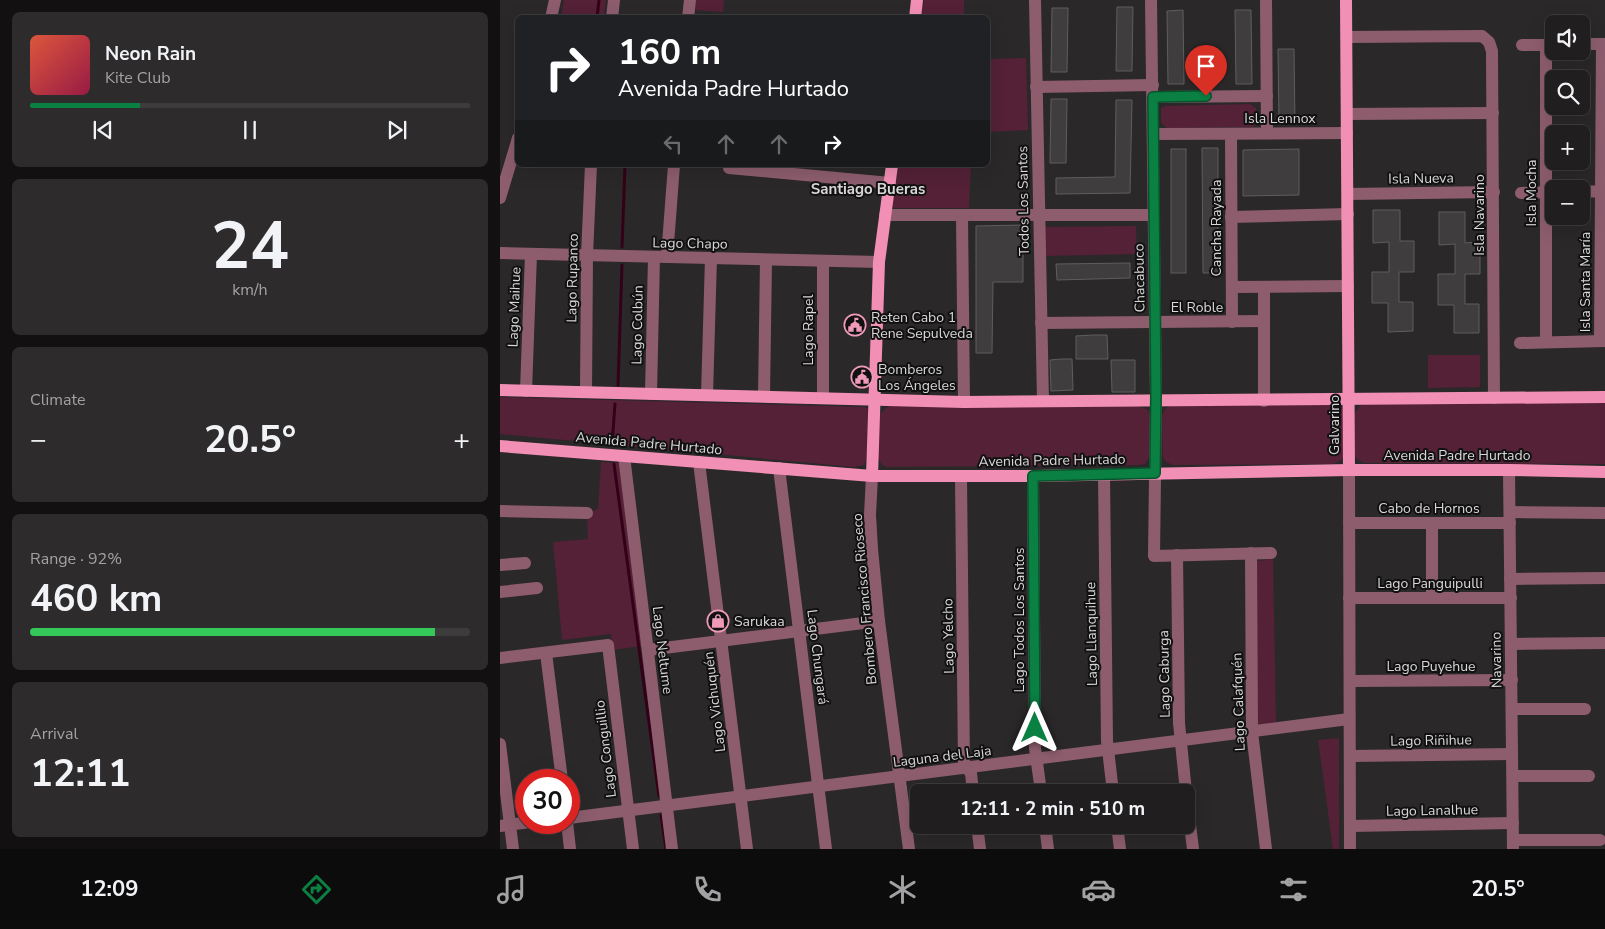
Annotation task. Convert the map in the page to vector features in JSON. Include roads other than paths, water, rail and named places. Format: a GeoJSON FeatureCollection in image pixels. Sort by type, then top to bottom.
{"type":"FeatureCollection","features":[{"type":"Feature","properties":{"kind":"main road"},"geometry":{"type":"LineString","coordinates":[[914,15],[917,0]]}},
{"type":"Feature","properties":{"kind":"main road","name":"Galvarino"},"geometry":{"type":"LineString","coordinates":[[1346,0],[1349,470]]}},
{"type":"Feature","properties":{"kind":"main road","name":"Bombero Francisco Rioseco"},"geometry":{"type":"LineString","coordinates":[[872,476],[879,262],[892,167]]}},
{"type":"Feature","properties":{"kind":"main road"},"geometry":{"type":"LineString","coordinates":[[500,390],[964,402],[1605,397]]}},
{"type":"Feature","properties":{"kind":"main road","name":"Avenida Padre Hurtado"},"geometry":{"type":"LineString","coordinates":[[500,446],[872,476],[961,477],[1349,470],[1605,472]]}},
{"type":"Feature","properties":{"kind":"street"},"geometry":{"type":"LineString","coordinates":[[552,15],[555,0]]}},
{"type":"Feature","properties":{"kind":"street"},"geometry":{"type":"LineString","coordinates":[[612,15],[614,0]]}},
{"type":"Feature","properties":{"kind":"street"},"geometry":{"type":"LineString","coordinates":[[690,0],[692,15]]}},
{"type":"Feature","properties":{"kind":"street","name":"Todos Los Santos"},"geometry":{"type":"LineString","coordinates":[[1036,0],[1038,216],[1043,401]]}},
{"type":"Feature","properties":{"kind":"street","name":"Chacabuco"},"geometry":{"type":"LineString","coordinates":[[1151,0],[1156,400],[1154,556],[1177,555]]}},
{"type":"Feature","properties":{"kind":"street"},"geometry":{"type":"LineString","coordinates":[[1266,0],[1267,134]]}},
{"type":"Feature","properties":{"kind":"street","name":"Isla Navarino"},"geometry":{"type":"LineString","coordinates":[[1347,37],[1482,36],[1489,42],[1492,51],[1493,113],[1494,398]]}},
{"type":"Feature","properties":{"kind":"street"},"geometry":{"type":"LineString","coordinates":[[1590,44],[1603,44]]}},
{"type":"Feature","properties":{"kind":"street","name":"Isla Santa María"},"geometry":{"type":"LineString","coordinates":[[1602,341],[1603,44]]}},
{"type":"Feature","properties":{"kind":"street"},"geometry":{"type":"LineString","coordinates":[[1522,45],[1545,45]]}},
{"type":"Feature","properties":{"kind":"street","name":"Isla Mocha"},"geometry":{"type":"LineString","coordinates":[[1550,60],[1550,180]]}},
{"type":"Feature","properties":{"kind":"street"},"geometry":{"type":"LineString","coordinates":[[1036,87],[1267,96]]}},
{"type":"Feature","properties":{"kind":"street"},"geometry":{"type":"LineString","coordinates":[[1347,114],[1493,113]]}},
{"type":"Feature","properties":{"kind":"street","name":"Isla Lennox"},"geometry":{"type":"LineString","coordinates":[[1154,134],[1347,133]]}},
{"type":"Feature","properties":{"kind":"street","name":"Cancha Rayada"},"geometry":{"type":"LineString","coordinates":[[1231,134],[1232,322]]}},
{"type":"Feature","properties":{"kind":"street"},"geometry":{"type":"LineString","coordinates":[[500,198],[515,148]]}},
{"type":"Feature","properties":{"kind":"street","name":"Lago Rupanco"},"geometry":{"type":"LineString","coordinates":[[586,392],[587,255],[591,167]]}},
{"type":"Feature","properties":{"kind":"street"},"geometry":{"type":"LineString","coordinates":[[667,257],[674,167]]}},
{"type":"Feature","properties":{"kind":"street"},"geometry":{"type":"LineString","coordinates":[[729,168],[890,183]]}},
{"type":"Feature","properties":{"kind":"street"},"geometry":{"type":"LineString","coordinates":[[1590,192],[1603,191]]}},
{"type":"Feature","properties":{"kind":"street","name":"Isla Nueva"},"geometry":{"type":"LineString","coordinates":[[1348,194],[1494,192]]}},
{"type":"Feature","properties":{"kind":"street"},"geometry":{"type":"LineString","coordinates":[[1521,193],[1545,192]]}},
{"type":"Feature","properties":{"kind":"street"},"geometry":{"type":"LineString","coordinates":[[1231,217],[1348,214]]}},
{"type":"Feature","properties":{"kind":"street"},"geometry":{"type":"LineString","coordinates":[[885,215],[1153,215]]}},
{"type":"Feature","properties":{"kind":"street"},"geometry":{"type":"LineString","coordinates":[[962,216],[964,402]]}},
{"type":"Feature","properties":{"kind":"street","name":"Isla Mocha"},"geometry":{"type":"LineString","coordinates":[[1546,342],[1549,225]]}},
{"type":"Feature","properties":{"kind":"street","name":"Lago Chapo"},"geometry":{"type":"LineString","coordinates":[[500,253],[879,262]]}},
{"type":"Feature","properties":{"kind":"street","name":"Lago Maihue"},"geometry":{"type":"LineString","coordinates":[[526,391],[531,254]]}},
{"type":"Feature","properties":{"kind":"street","name":"Lago Colbún"},"geometry":{"type":"LineString","coordinates":[[651,394],[654,257]]}},
{"type":"Feature","properties":{"kind":"street"},"geometry":{"type":"LineString","coordinates":[[707,395],[711,258]]}},
{"type":"Feature","properties":{"kind":"street"},"geometry":{"type":"LineString","coordinates":[[764,396],[766,260]]}},
{"type":"Feature","properties":{"kind":"street","name":"Lago Rapel"},"geometry":{"type":"LineString","coordinates":[[822,261],[823,398]]}},
{"type":"Feature","properties":{"kind":"street","name":"El Roble"},"geometry":{"type":"LineString","coordinates":[[1232,287],[1348,286]]}},
{"type":"Feature","properties":{"kind":"street"},"geometry":{"type":"LineString","coordinates":[[1264,287],[1264,401]]}},
{"type":"Feature","properties":{"kind":"street","name":"El Roble"},"geometry":{"type":"LineString","coordinates":[[1041,323],[1264,321]]}},
{"type":"Feature","properties":{"kind":"street"},"geometry":{"type":"LineString","coordinates":[[1520,343],[1602,341]]}},
{"type":"Feature","properties":{"kind":"street","name":"Lago Neltume"},"geometry":{"type":"LineString","coordinates":[[624,456],[672,849]]}},
{"type":"Feature","properties":{"kind":"street","name":"Lago Vichuquén"},"geometry":{"type":"LineString","coordinates":[[699,462],[747,849]]}},
{"type":"Feature","properties":{"kind":"street","name":"Lago Chungará"},"geometry":{"type":"LineString","coordinates":[[780,468],[826,849]]}},
{"type":"Feature","properties":{"kind":"street","name":"Galvarino"},"geometry":{"type":"LineString","coordinates":[[1349,470],[1350,849]]}},
{"type":"Feature","properties":{"kind":"street","name":"Navarino"},"geometry":{"type":"LineString","coordinates":[[1509,470],[1513,844]]}},
{"type":"Feature","properties":{"kind":"street","name":"Lago Llanquihue"},"geometry":{"type":"LineString","coordinates":[[1104,474],[1107,742],[1112,784]]}},
{"type":"Feature","properties":{"kind":"street","name":"Bombero Francisco Rioseco"},"geometry":{"type":"LineString","coordinates":[[872,476],[871,533],[879,621],[908,849]]}},
{"type":"Feature","properties":{"kind":"street","name":"Lago Todos Los Santos"},"geometry":{"type":"LineString","coordinates":[[1033,476],[1035,748],[1040,784]]}},
{"type":"Feature","properties":{"kind":"street","name":"Lago Yelcho"},"geometry":{"type":"LineString","coordinates":[[961,477],[964,765],[970,773],[972,784]]}},
{"type":"Feature","properties":{"kind":"street"},"geometry":{"type":"LineString","coordinates":[[500,511],[586,513]]}},
{"type":"Feature","properties":{"kind":"street","name":"Cabo de Hornos"},"geometry":{"type":"LineString","coordinates":[[1349,523],[1432,523],[1605,513]]}},
{"type":"Feature","properties":{"kind":"street"},"geometry":{"type":"LineString","coordinates":[[1432,523],[1432,598]]}},
{"type":"Feature","properties":{"kind":"street","name":"Lago Calafquén"},"geometry":{"type":"LineString","coordinates":[[1251,553],[1252,732],[1266,849]]}},
{"type":"Feature","properties":{"kind":"street"},"geometry":{"type":"LineString","coordinates":[[1177,555],[1271,554]]}},
{"type":"Feature","properties":{"kind":"street","name":"Lago Caburga"},"geometry":{"type":"LineString","coordinates":[[1177,555],[1180,741],[1185,784]]}},
{"type":"Feature","properties":{"kind":"street"},"geometry":{"type":"LineString","coordinates":[[500,565],[525,562]]}},
{"type":"Feature","properties":{"kind":"street"},"geometry":{"type":"LineString","coordinates":[[1510,579],[1605,578]]}},
{"type":"Feature","properties":{"kind":"street"},"geometry":{"type":"LineString","coordinates":[[500,592],[537,588]]}},
{"type":"Feature","properties":{"kind":"street","name":"Lago Panguipulli"},"geometry":{"type":"LineString","coordinates":[[1349,598],[1511,598]]}},
{"type":"Feature","properties":{"kind":"street"},"geometry":{"type":"LineString","coordinates":[[648,650],[879,621]]}},
{"type":"Feature","properties":{"kind":"street"},"geometry":{"type":"LineString","coordinates":[[1511,644],[1605,644]]}},
{"type":"Feature","properties":{"kind":"street","name":"Lago Conguillio"},"geometry":{"type":"LineString","coordinates":[[546,653],[608,646],[633,849]]}},
{"type":"Feature","properties":{"kind":"street"},"geometry":{"type":"LineString","coordinates":[[500,658],[546,653],[561,769]]}},
{"type":"Feature","properties":{"kind":"street","name":"Lago Puyehue"},"geometry":{"type":"LineString","coordinates":[[1350,681],[1512,680]]}},
{"type":"Feature","properties":{"kind":"street"},"geometry":{"type":"LineString","coordinates":[[1512,709],[1585,709]]}},
{"type":"Feature","properties":{"kind":"street","name":"Laguna del Laja"},"geometry":{"type":"LineString","coordinates":[[580,817],[1350,720]]}},
{"type":"Feature","properties":{"kind":"street"},"geometry":{"type":"LineString","coordinates":[[500,744],[505,826],[513,849]]}},
{"type":"Feature","properties":{"kind":"street","name":"Lago Riñihue"},"geometry":{"type":"LineString","coordinates":[[1350,756],[1512,754]]}},
{"type":"Feature","properties":{"kind":"street"},"geometry":{"type":"LineString","coordinates":[[1513,776],[1589,776]]}},
{"type":"Feature","properties":{"kind":"street","name":"Lago Lanalhue"},"geometry":{"type":"LineString","coordinates":[[1350,826],[1513,823]]}},
{"type":"Feature","properties":{"kind":"street"},"geometry":{"type":"LineString","coordinates":[[568,834],[570,849]]}},
{"type":"Feature","properties":{"kind":"street"},"geometry":{"type":"LineString","coordinates":[[978,834],[980,849]]}},
{"type":"Feature","properties":{"kind":"street"},"geometry":{"type":"LineString","coordinates":[[1046,834],[1048,849]]}},
{"type":"Feature","properties":{"kind":"street"},"geometry":{"type":"LineString","coordinates":[[1119,834],[1120,849]]}},
{"type":"Feature","properties":{"kind":"street","name":"Lago Caburga"},"geometry":{"type":"LineString","coordinates":[[1191,834],[1193,849]]}},
{"type":"Feature","properties":{"kind":"street"},"geometry":{"type":"LineString","coordinates":[[1513,844],[1600,840]]}},
{"type":"Feature","properties":{"kind":"waterway"},"geometry":{"type":"LineString","coordinates":[[597,15],[599,0]]}},
{"type":"Feature","properties":{"kind":"waterway"},"geometry":{"type":"LineString","coordinates":[[622,247],[625,167]]}},
{"type":"Feature","properties":{"kind":"waterway"},"geometry":{"type":"LineString","coordinates":[[618,385],[622,265]]}},
{"type":"Feature","properties":{"kind":"waterway"},"geometry":{"type":"LineString","coordinates":[[612,445],[615,404]]}},
{"type":"Feature","properties":{"kind":"waterway"},"geometry":{"type":"LineString","coordinates":[[614,464],[659,796]]}},
{"type":"Feature","properties":{"kind":"waterway"},"geometry":{"type":"LineString","coordinates":[[661,815],[666,848]]}},
{"type":"Feature","properties":{"kind":"place","name":"Reten Cabo 1 Rene Sepulveda"},"geometry":{"type":"Point","coordinates":[855,325]}},
{"type":"Feature","properties":{"kind":"place","name":"Bomberos Los Ángeles"},"geometry":{"type":"Point","coordinates":[862,377]}},
{"type":"Feature","properties":{"kind":"place","name":"Sarukaa"},"geometry":{"type":"Point","coordinates":[718,621]}},
{"type":"Feature","properties":{"kind":"district","name":"Santiago Bueras"},"geometry":{"type":"Point","coordinates":[868,189]}}]}
